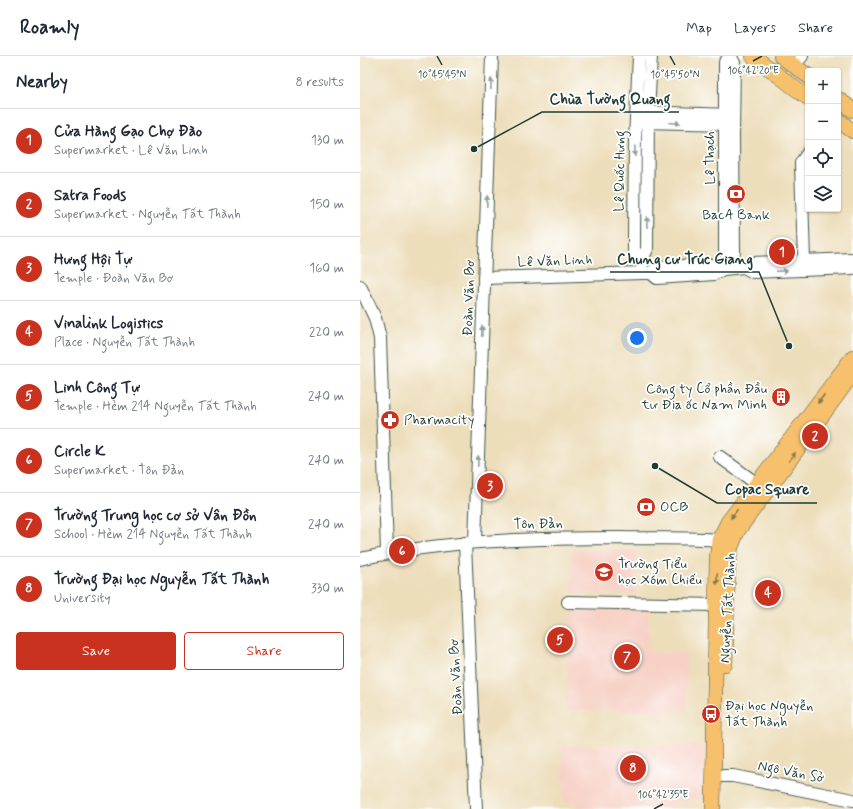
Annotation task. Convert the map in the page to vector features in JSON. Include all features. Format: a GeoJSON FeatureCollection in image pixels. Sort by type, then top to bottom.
{"type":"FeatureCollection","features":[{"type":"Feature","properties":{"kind":"main road"},"geometry":{"type":"LineString","coordinates":[[753,56],[805,96]]}},
{"type":"Feature","properties":{"kind":"main road"},"geometry":{"type":"LineString","coordinates":[[781,56],[798,61],[805,72]]}},
{"type":"Feature","properties":{"kind":"main road"},"geometry":{"type":"LineString","coordinates":[[841,101],[853,110]]}},
{"type":"Feature","properties":{"kind":"main road"},"geometry":{"type":"LineString","coordinates":[[841,122],[853,131]]}},
{"type":"Feature","properties":{"kind":"main road","name":"Nguyễn Tất Thành"},"geometry":{"type":"LineString","coordinates":[[718,776],[728,563],[725,543],[728,522],[853,357]]}},
{"type":"Feature","properties":{"kind":"main road","name":"Nguyễn Tất Thành"},"geometry":{"type":"LineString","coordinates":[[723,809],[718,776],[716,605],[717,560],[725,543],[738,530],[853,374]]}},
{"type":"Feature","properties":{"kind":"main road"},"geometry":{"type":"LineString","coordinates":[[713,802],[718,776]]}},
{"type":"Feature","properties":{"kind":"street","name":"Đoàn Văn Bơ"},"geometry":{"type":"LineString","coordinates":[[476,809],[470,542],[484,278],[492,56]]}},
{"type":"Feature","properties":{"kind":"street","name":"Lê Quốc Hưng"},"geometry":{"type":"LineString","coordinates":[[639,56],[642,117]]}},
{"type":"Feature","properties":{"kind":"street","name":"Lê Quốc Hưng"},"geometry":{"type":"LineString","coordinates":[[646,273],[642,260],[634,251],[642,117],[651,56]]}},
{"type":"Feature","properties":{"kind":"street","name":"Lê Thạch"},"geometry":{"type":"LineString","coordinates":[[727,266],[734,252],[729,119],[734,63],[731,56]]}},
{"type":"Feature","properties":{"kind":"street"},"geometry":{"type":"LineString","coordinates":[[642,117],[729,119]]}},
{"type":"Feature","properties":{"kind":"street"},"geometry":{"type":"LineString","coordinates":[[804,261],[801,163],[805,157]]}},
{"type":"Feature","properties":{"kind":"street","name":"Lê Văn Linh"},"geometry":{"type":"LineString","coordinates":[[744,267],[753,263],[853,259]]}},
{"type":"Feature","properties":{"kind":"street","name":"Lê Văn Linh"},"geometry":{"type":"LineString","coordinates":[[484,278],[646,273],[657,267],[714,264],[744,267],[753,272],[853,268]]}},
{"type":"Feature","properties":{"kind":"street"},"geometry":{"type":"LineString","coordinates":[[360,286],[374,318],[380,338],[386,552]]}},
{"type":"Feature","properties":{"kind":"street"},"geometry":{"type":"LineString","coordinates":[[720,457],[757,484]]}},
{"type":"Feature","properties":{"kind":"street","name":"Tôn Đản"},"geometry":{"type":"LineString","coordinates":[[360,559],[386,552],[470,542],[571,538],[725,543]]}},
{"type":"Feature","properties":{"kind":"street"},"geometry":{"type":"LineString","coordinates":[[568,602],[716,605]]}},
{"type":"Feature","properties":{"kind":"street","name":"Ngô Văn Sở"},"geometry":{"type":"LineString","coordinates":[[718,776],[733,776],[853,800]]}},
{"type":"Feature","properties":{"kind":"shaded area","name":"Trường Tiểu học Xóm Chiếu"},"geometry":{"type":"Polygon","coordinates":[[[572,549],[637,551],[636,594],[571,593],[572,549]]]}},
{"type":"Feature","properties":{"kind":"shaded area"},"geometry":{"type":"Polygon","coordinates":[[[571,608],[648,610],[649,652],[686,653],[687,711],[566,710],[571,608]]]}},
{"type":"Feature","properties":{"kind":"shaded area"},"geometry":{"type":"Polygon","coordinates":[[[704,745],[704,801],[672,801],[672,809],[576,809],[576,803],[563,802],[562,747],[704,745]]]}},
{"type":"Feature","properties":{"kind":"place","name":"Chùa Tường Quang"},"geometry":{"type":"Point","coordinates":[474,149]}},
{"type":"Feature","properties":{"kind":"place","name":"BacA Bank"},"geometry":{"type":"Point","coordinates":[736,194]}},
{"type":"Feature","properties":{"kind":"place","name":"Cửa Hàng Gạo Chợ Đào"},"geometry":{"type":"Point","coordinates":[782,252]}},
{"type":"Feature","properties":{"kind":"place","name":"Chung cư Trúc Giang"},"geometry":{"type":"Point","coordinates":[789,346]}},
{"type":"Feature","properties":{"kind":"place","name":"Công ty Cổ phần Đầu tư Địa ốc Nam Minh"},"geometry":{"type":"Point","coordinates":[781,397]}},
{"type":"Feature","properties":{"kind":"place","name":"Pharmacity"},"geometry":{"type":"Point","coordinates":[390,420]}},
{"type":"Feature","properties":{"kind":"place","name":"Satra Foods"},"geometry":{"type":"Point","coordinates":[815,436]}},
{"type":"Feature","properties":{"kind":"place","name":"Copac Square"},"geometry":{"type":"Point","coordinates":[655,466]}},
{"type":"Feature","properties":{"kind":"place","name":"Hưng Hội Tự"},"geometry":{"type":"Point","coordinates":[490,486]}},
{"type":"Feature","properties":{"kind":"place","name":"OCB"},"geometry":{"type":"Point","coordinates":[646,507]}},
{"type":"Feature","properties":{"kind":"place","name":"Circle K"},"geometry":{"type":"Point","coordinates":[402,551]}},
{"type":"Feature","properties":{"kind":"place","name":"Trường Tiểu học Xóm Chiếu"},"geometry":{"type":"Point","coordinates":[604,572]}},
{"type":"Feature","properties":{"kind":"place","name":"Vinalink Logistics"},"geometry":{"type":"Point","coordinates":[768,593]}},
{"type":"Feature","properties":{"kind":"place","name":"Linh Công Tự"},"geometry":{"type":"Point","coordinates":[560,640]}},
{"type":"Feature","properties":{"kind":"place","name":"Trường Trung học cơ sở Vân Đồn"},"geometry":{"type":"Point","coordinates":[627,657]}},
{"type":"Feature","properties":{"kind":"place","name":"Đại học Nguyễn Tất Thành"},"geometry":{"type":"Point","coordinates":[711,714]}},
{"type":"Feature","properties":{"kind":"place","name":"Trường Đại học Nguyễn Tất Thành"},"geometry":{"type":"Point","coordinates":[633,768]}}]}
